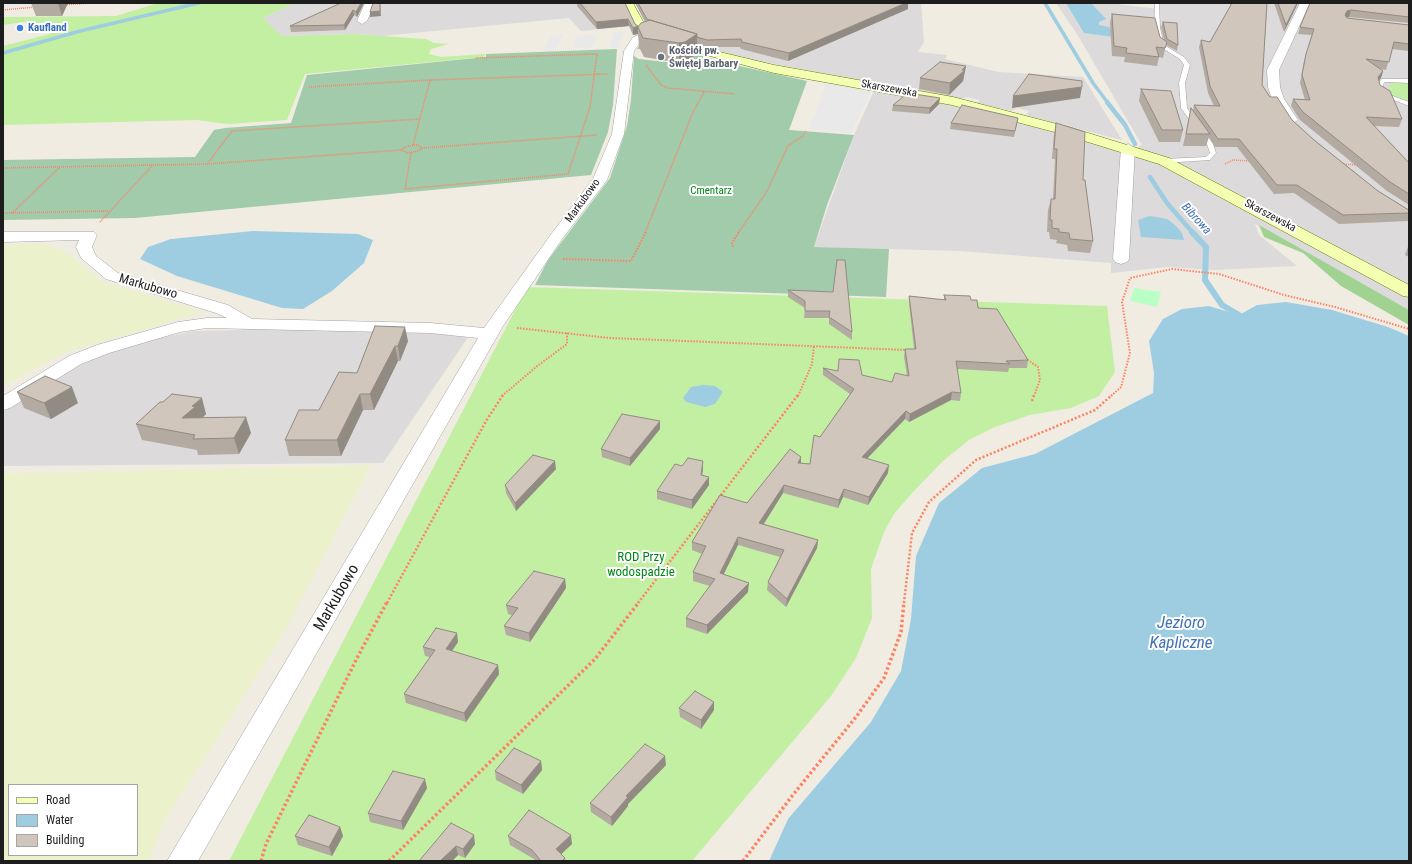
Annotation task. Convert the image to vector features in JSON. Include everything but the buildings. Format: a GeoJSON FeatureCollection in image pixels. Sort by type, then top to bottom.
{"type":"FeatureCollection","features":[{"type":"Feature","properties":{"kind":"street"},"geometry":{"type":"LineString","coordinates":[[362,21],[370,3]]}},
{"type":"Feature","properties":{"kind":"street"},"geometry":{"type":"LineString","coordinates":[[628,3],[641,29],[650,34]]}},
{"type":"Feature","properties":{"kind":"street"},"geometry":{"type":"LineString","coordinates":[[1291,96],[1302,123],[1286,112],[1278,99],[1274,87],[1273,70],[1304,3]]}},
{"type":"Feature","properties":{"kind":"street"},"geometry":{"type":"LineString","coordinates":[[1290,64],[1315,3]]}},
{"type":"Feature","properties":{"kind":"street"},"geometry":{"type":"LineString","coordinates":[[629,51],[637,39],[650,34]]}},
{"type":"Feature","properties":{"kind":"street","name":"Skarszewska"},"geometry":{"type":"LineString","coordinates":[[650,34],[699,50],[752,64],[953,101],[1128,148],[1164,160],[1409,292]]}},
{"type":"Feature","properties":{"kind":"street","name":"Markubowo"},"geometry":{"type":"LineString","coordinates":[[182,861],[330,610],[492,330],[543,256],[600,180],[618,134],[629,51]]}},
{"type":"Feature","properties":{"kind":"street"},"geometry":{"type":"LineString","coordinates":[[1121,259],[1128,148]]}},
{"type":"Feature","properties":{"kind":"street"},"geometry":{"type":"LineString","coordinates":[[3,237],[89,235]]}},
{"type":"Feature","properties":{"kind":"street","name":"Markubowo"},"geometry":{"type":"LineString","coordinates":[[89,235],[84,247],[89,258],[112,276],[222,309],[248,323]]}},
{"type":"Feature","properties":{"kind":"street","name":"Markubowo"},"geometry":{"type":"LineString","coordinates":[[3,404],[75,360],[116,344],[178,328],[207,323],[492,330]]}},
{"type":"Feature","properties":{"kind":"lane"},"geometry":{"type":"LineString","coordinates":[[1157,3],[1157,28],[1162,46],[1182,58],[1187,65],[1182,83],[1184,108],[1210,144],[1213,154],[1208,159],[1164,160]]}},
{"type":"Feature","properties":{"kind":"lane"},"geometry":{"type":"LineString","coordinates":[[1409,81],[1384,80],[1380,84],[1382,91],[1388,96],[1409,104]]}},
{"type":"Feature","properties":{"kind":"path"},"geometry":{"type":"LineString","coordinates":[[59,6],[92,3]]}},
{"type":"Feature","properties":{"kind":"path"},"geometry":{"type":"LineString","coordinates":[[3,10],[43,7]]}},
{"type":"Feature","properties":{"kind":"path"},"geometry":{"type":"LineString","coordinates":[[629,51],[638,52],[661,85],[668,88],[735,94]]}},
{"type":"Feature","properties":{"kind":"path"},"geometry":{"type":"LineString","coordinates":[[411,153],[405,189],[568,174],[590,107],[598,54],[475,58]]}},
{"type":"Feature","properties":{"kind":"path"},"geometry":{"type":"LineString","coordinates":[[309,87],[430,80],[625,74]]}},
{"type":"Feature","properties":{"kind":"path"},"geometry":{"type":"LineString","coordinates":[[413,145],[430,80]]}},
{"type":"Feature","properties":{"kind":"path"},"geometry":{"type":"LineString","coordinates":[[543,256],[583,260],[631,261],[652,219],[693,112],[704,92]]}},
{"type":"Feature","properties":{"kind":"path"},"geometry":{"type":"LineString","coordinates":[[207,164],[232,131],[420,119]]}},
{"type":"Feature","properties":{"kind":"path"},"geometry":{"type":"LineString","coordinates":[[733,247],[732,242],[766,193],[788,146],[804,136],[806,131]]}},
{"type":"Feature","properties":{"kind":"path"},"geometry":{"type":"LineString","coordinates":[[401,150],[404,146],[413,145],[422,148],[618,134]]}},
{"type":"Feature","properties":{"kind":"path"},"geometry":{"type":"LineString","coordinates":[[3,168],[207,164],[401,150],[411,153],[418,152],[422,148]]}},
{"type":"Feature","properties":{"kind":"path"},"geometry":{"type":"LineString","coordinates":[[1222,164],[1228,164],[1233,160],[1255,161]]}},
{"type":"Feature","properties":{"kind":"path"},"geometry":{"type":"LineString","coordinates":[[1336,164],[1364,165]]}},
{"type":"Feature","properties":{"kind":"path"},"geometry":{"type":"LineString","coordinates":[[89,235],[109,211],[152,166]]}},
{"type":"Feature","properties":{"kind":"path"},"geometry":{"type":"LineString","coordinates":[[12,213],[60,167]]}},
{"type":"Feature","properties":{"kind":"path"},"geometry":{"type":"LineString","coordinates":[[3,213],[109,211]]}},
{"type":"Feature","properties":{"kind":"path"},"geometry":{"type":"LineString","coordinates":[[743,861],[792,796],[856,717],[884,678],[901,632],[912,533],[929,502],[976,460],[1095,410],[1121,387],[1130,353],[1122,302],[1130,278],[1172,269],[1219,274],[1284,295],[1335,307],[1409,329]]}},
{"type":"Feature","properties":{"kind":"path"},"geometry":{"type":"LineString","coordinates":[[492,330],[567,332],[610,338],[910,350]]}},
{"type":"Feature","properties":{"kind":"path"},"geometry":{"type":"LineString","coordinates":[[261,861],[266,844],[357,658],[486,421],[503,395],[536,366],[567,344],[567,332]]}},
{"type":"Feature","properties":{"kind":"path"},"geometry":{"type":"LineString","coordinates":[[389,861],[595,659],[796,400],[812,364],[814,346]]}},
{"type":"Feature","properties":{"kind":"path"},"geometry":{"type":"LineString","coordinates":[[1020,357],[1028,358],[1038,367],[1040,380],[1032,401]]}},
{"type":"Feature","properties":{"kind":"shaded area"},"geometry":{"type":"Polygon","coordinates":[[[3,3],[89,3],[3,10],[3,3]]]}},
{"type":"Feature","properties":{"kind":"shaded area"},"geometry":{"type":"Polygon","coordinates":[[[295,3],[617,3],[620,23],[623,27],[581,31],[569,18],[382,36],[353,34],[282,36],[263,18],[295,3]]]}},
{"type":"Feature","properties":{"kind":"shaded area"},"geometry":{"type":"Polygon","coordinates":[[[641,3],[921,3],[924,42],[918,52],[947,55],[945,59],[998,72],[1083,77],[1122,140],[1029,116],[1027,114],[1029,111],[1017,108],[1012,111],[977,103],[980,100],[966,97],[961,99],[753,60],[689,43],[641,3]]]}},
{"type":"Feature","properties":{"kind":"shaded area"},"geometry":{"type":"Polygon","coordinates":[[[1056,3],[1109,3],[1157,9],[1156,3],[1409,3],[1409,310],[1255,224],[1259,235],[1297,266],[1214,270],[1167,267],[1111,273],[1111,263],[960,251],[814,247],[854,135],[874,91],[945,104],[1004,118],[1126,153],[1142,145],[1077,34],[1056,3]]]}},
{"type":"Feature","properties":{"kind":"shaded area"},"geometry":{"type":"Polygon","coordinates":[[[614,32],[624,32],[619,48],[609,48],[614,32]]]}},
{"type":"Feature","properties":{"kind":"shaded area"},"geometry":{"type":"Polygon","coordinates":[[[563,35],[554,51],[543,51],[551,36],[563,35]]]}},
{"type":"Feature","properties":{"kind":"shaded area"},"geometry":{"type":"Polygon","coordinates":[[[597,35],[592,48],[572,47],[577,36],[597,35]]]}},
{"type":"Feature","properties":{"kind":"shaded area"},"geometry":{"type":"Polygon","coordinates":[[[826,84],[871,91],[851,133],[809,129],[826,84]]]}},
{"type":"Feature","properties":{"kind":"shaded area"},"geometry":{"type":"Polygon","coordinates":[[[246,328],[422,332],[468,337],[383,463],[3,466],[3,412],[74,367],[101,355],[131,345],[167,336],[195,331],[240,330],[246,328]]]}},
{"type":"Feature","properties":{"kind":"green space"},"geometry":{"type":"Polygon","coordinates":[[[158,3],[295,3],[263,18],[282,36],[353,34],[426,39],[434,43],[449,44],[431,49],[429,54],[441,57],[485,54],[484,57],[305,74],[287,120],[227,124],[197,120],[3,125],[3,46],[69,29],[63,27],[39,28],[29,21],[3,25],[3,17],[116,16],[158,3]]]}},
{"type":"Feature","properties":{"kind":"green space","name":"Cmentarz"},"geometry":{"type":"Polygon","coordinates":[[[664,44],[726,63],[807,81],[789,130],[854,135],[827,205],[814,247],[889,249],[886,297],[535,285],[548,260],[610,178],[627,126],[631,100],[634,56],[639,59],[684,64],[690,60],[686,57],[653,50],[637,49],[639,46],[664,44]]]}},
{"type":"Feature","properties":{"kind":"green space"},"geometry":{"type":"Polygon","coordinates":[[[617,49],[613,105],[608,132],[591,175],[135,218],[3,220],[3,160],[195,157],[214,130],[291,123],[307,75],[486,57],[486,54],[617,49]]]}},
{"type":"Feature","properties":{"kind":"green space"},"geometry":{"type":"Polygon","coordinates":[[[1409,82],[1409,101],[1396,97],[1390,92],[1389,86],[1392,83],[1409,82]]]}},
{"type":"Feature","properties":{"kind":"green space"},"geometry":{"type":"Polygon","coordinates":[[[1259,225],[1409,310],[1409,325],[1341,286],[1303,253],[1264,237],[1259,225]]]}},
{"type":"Feature","properties":{"kind":"green space"},"geometry":{"type":"Polygon","coordinates":[[[44,244],[69,254],[103,282],[203,312],[66,352],[3,386],[3,245],[44,244]]]}},
{"type":"Feature","properties":{"kind":"green space","name":"ROD Przy wodospadzie"},"geometry":{"type":"Polygon","coordinates":[[[527,287],[1107,306],[1115,372],[1099,396],[1071,408],[1030,415],[995,427],[969,440],[943,461],[912,493],[894,514],[884,532],[871,569],[872,618],[856,658],[831,696],[692,861],[229,861],[527,287]]]}},
{"type":"Feature","properties":{"kind":"green space"},"geometry":{"type":"Polygon","coordinates":[[[1134,288],[1161,292],[1157,307],[1130,301],[1134,288]]]}},
{"type":"Feature","properties":{"kind":"green space"},"geometry":{"type":"Polygon","coordinates":[[[371,465],[285,631],[164,822],[149,861],[3,861],[3,474],[371,465]]]}},
{"type":"Feature","properties":{"kind":"water"},"geometry":{"type":"Polygon","coordinates":[[[1066,3],[1091,3],[1106,19],[1099,22],[1099,25],[1109,27],[1112,31],[1136,40],[1084,33],[1066,3]]]}},
{"type":"Feature","properties":{"kind":"water"},"geometry":{"type":"Polygon","coordinates":[[[1150,216],[1167,219],[1182,233],[1184,240],[1141,237],[1138,220],[1150,216]]]}},
{"type":"Feature","properties":{"kind":"water"},"geometry":{"type":"Polygon","coordinates":[[[253,231],[358,234],[373,240],[364,263],[332,291],[303,309],[282,308],[177,276],[140,259],[148,247],[171,239],[253,231]]]}},
{"type":"Feature","properties":{"kind":"water","name":"Jezioro Kapliczne"},"geometry":{"type":"Polygon","coordinates":[[[1286,302],[1332,310],[1388,327],[1409,336],[1409,861],[769,861],[788,819],[871,722],[901,671],[911,619],[916,556],[939,503],[982,468],[1035,454],[1153,393],[1154,373],[1149,341],[1163,319],[1182,309],[1209,306],[1239,315],[1257,305],[1286,302]]]}},
{"type":"Feature","properties":{"kind":"water"},"geometry":{"type":"Polygon","coordinates":[[[703,385],[715,386],[723,392],[715,404],[705,407],[686,402],[683,398],[691,387],[703,385]]]}},
{"type":"Feature","properties":{"kind":"waterway"},"geometry":{"type":"LineString","coordinates":[[3,53],[80,31],[199,3]]}},
{"type":"Feature","properties":{"kind":"waterway","name":"Bibrowa"},"geometry":{"type":"LineString","coordinates":[[1045,3],[1093,83],[1108,103]]}},
{"type":"Feature","properties":{"kind":"waterway","name":"Bibrowa"},"geometry":{"type":"LineString","coordinates":[[1107,102],[1125,125],[1135,144]]}},
{"type":"Feature","properties":{"kind":"waterway","name":"Bibrowa"},"geometry":{"type":"LineString","coordinates":[[1150,177],[1167,203],[1193,233]]}},
{"type":"Feature","properties":{"kind":"waterway","name":"Bibrowa"},"geometry":{"type":"LineString","coordinates":[[1192,232],[1206,247],[1205,280],[1222,305],[1239,315]]}},
{"type":"Feature","properties":{"kind":"place","name":"Kaufland"},"geometry":{"type":"Point","coordinates":[20,28]}},
{"type":"Feature","properties":{"kind":"place","name":"Kościół pw. Świętej Barbary"},"geometry":{"type":"Point","coordinates":[661,57]}}]}
